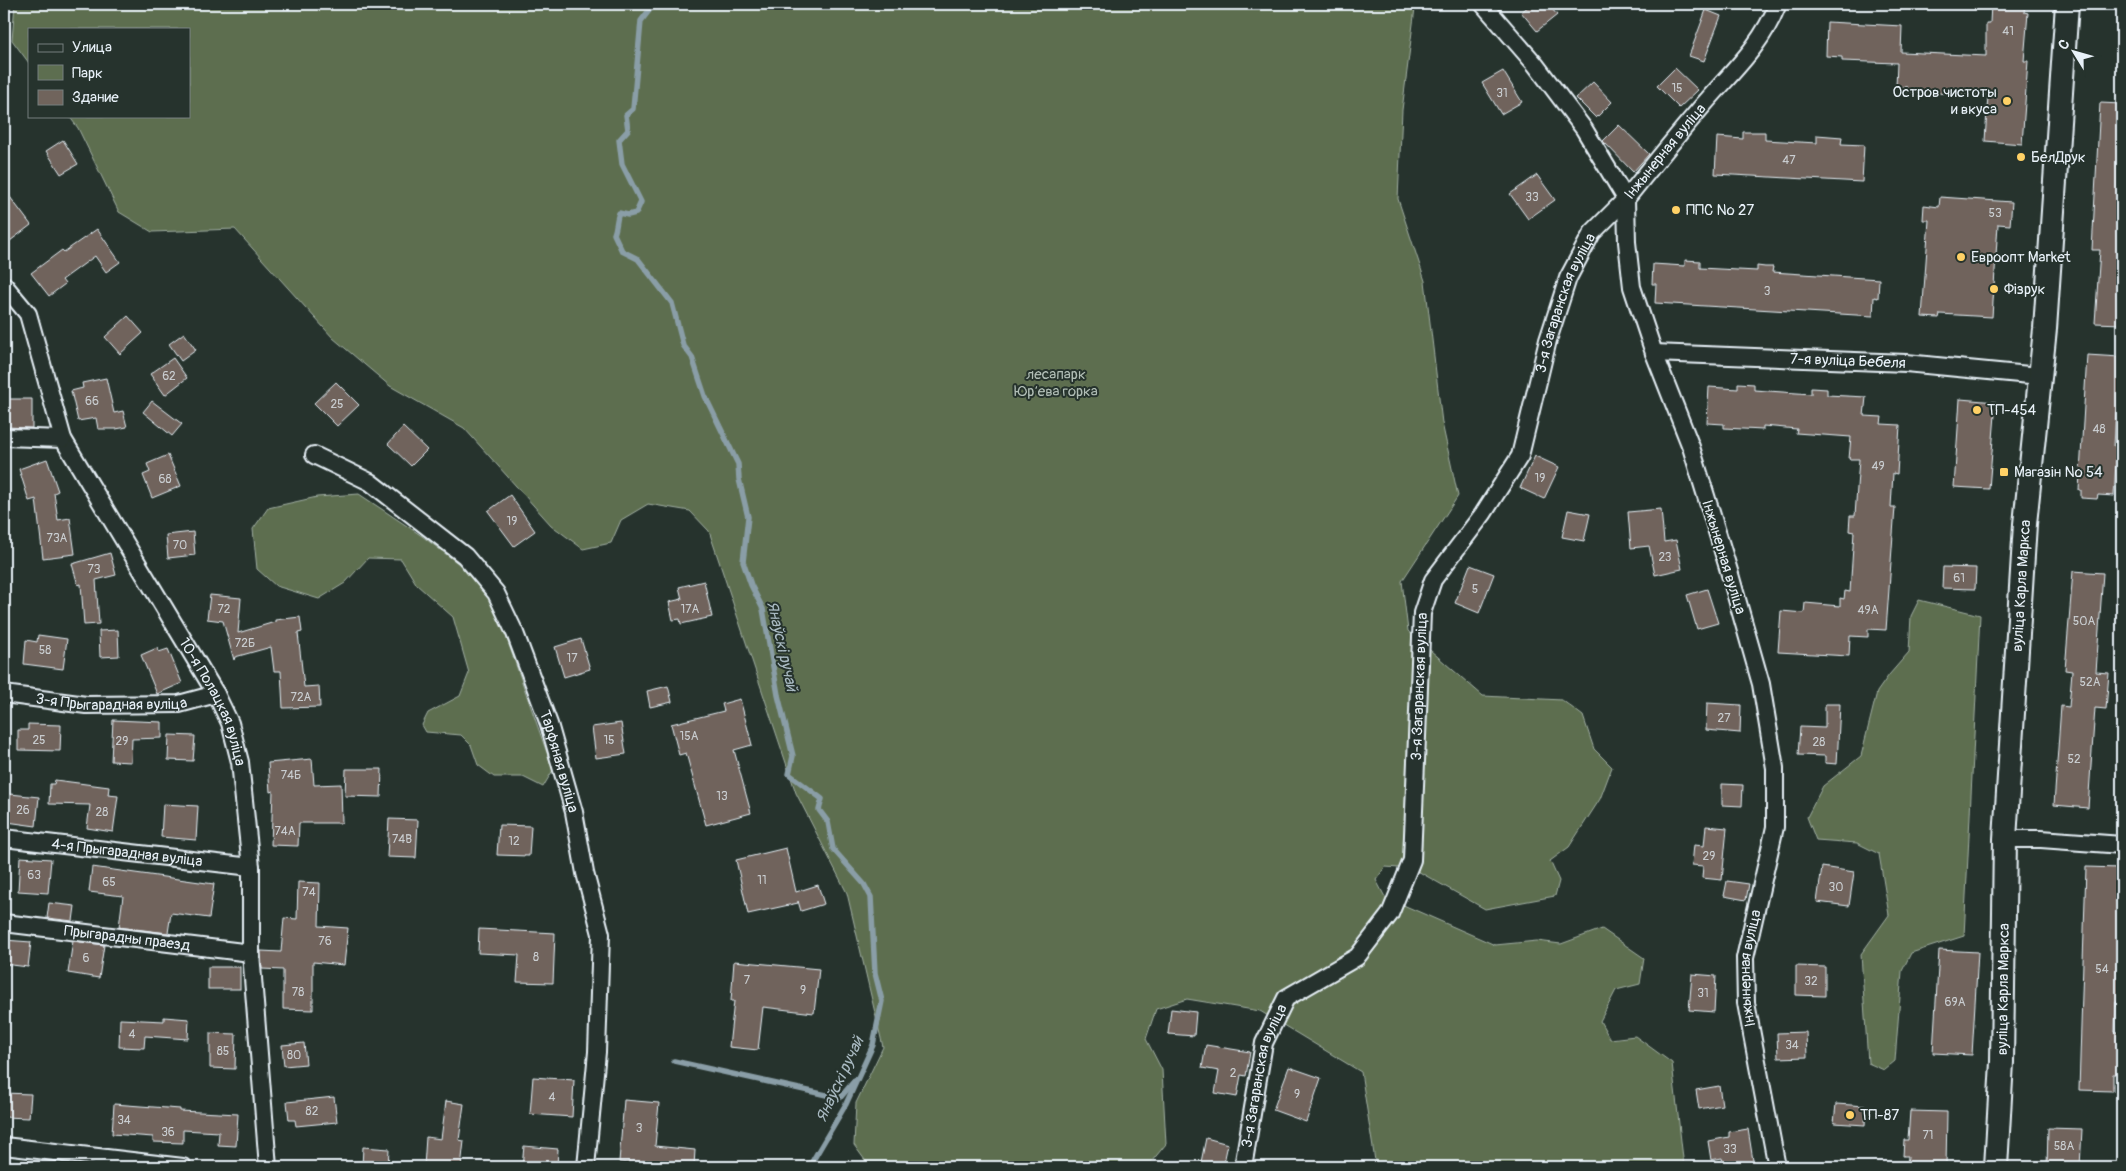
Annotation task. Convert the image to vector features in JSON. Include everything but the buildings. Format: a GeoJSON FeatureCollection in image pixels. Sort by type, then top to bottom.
{"type":"FeatureCollection","features":[{"type":"Feature","properties":{"kind":"main road","name":"вуліца Карла Маркса"},"geometry":{"type":"LineString","coordinates":[[1996,1167],[2002,1062],[2006,839],[2025,524],[2040,376],[2067,4]]}},
{"type":"Feature","properties":{"kind":"street"},"geometry":{"type":"LineString","coordinates":[[1483,4],[1536,64],[1584,128],[1626,199]]}},
{"type":"Feature","properties":{"kind":"street","name":"Інжынерная вуліца"},"geometry":{"type":"LineString","coordinates":[[1777,1167],[1746,1003],[1745,958],[1774,827],[1775,768],[1761,684],[1728,571],[1691,447],[1654,353],[1632,287],[1627,242],[1626,199],[1748,55],[1769,26],[1778,4]]}},
{"type":"Feature","properties":{"kind":"street","name":"3-я Загаранская вуліца"},"geometry":{"type":"LineString","coordinates":[[1243,1167],[1264,1043],[1286,998],[1357,957],[1390,914],[1412,860],[1422,613],[1434,580],[1483,514],[1520,456],[1548,340],[1568,278],[1592,233],[1626,199]]}},
{"type":"Feature","properties":{"kind":"street","name":"10-я Полацкая вуліца"},"geometry":{"type":"LineString","coordinates":[[4,285],[28,314],[63,440],[216,694],[230,724],[240,762],[251,867],[251,953],[268,1167]]}},
{"type":"Feature","properties":{"kind":"street","name":"7-я вуліца Бебеля"},"geometry":{"type":"LineString","coordinates":[[1654,353],[1906,362],[2040,376]]}},
{"type":"Feature","properties":{"kind":"street"},"geometry":{"type":"LineString","coordinates":[[4,437],[63,440]]}},
{"type":"Feature","properties":{"kind":"street","name":"Тарфяная вуліца"},"geometry":{"type":"LineString","coordinates":[[314,455],[370,482],[465,556],[496,593],[518,642],[552,733],[574,812],[585,873],[601,934],[597,1052],[586,1167]]}},
{"type":"Feature","properties":{"kind":"street","name":"3-я Прыгарадная вуліца"},"geometry":{"type":"LineString","coordinates":[[4,694],[86,705],[179,704],[216,694]]}},
{"type":"Feature","properties":{"kind":"street","name":"4-я Прыгарадная вуліца"},"geometry":{"type":"LineString","coordinates":[[4,838],[251,867]]}},
{"type":"Feature","properties":{"kind":"street"},"geometry":{"type":"LineString","coordinates":[[2006,839],[2122,845]]}},
{"type":"Feature","properties":{"kind":"street","name":"Прыгарадны праезд"},"geometry":{"type":"LineString","coordinates":[[4,923],[251,953]]}},
{"type":"Feature","properties":{"kind":"street"},"geometry":{"type":"LineString","coordinates":[[4,1146],[184,1167]]}},
{"type":"Feature","properties":{"kind":"green space","name":"лесапарк Юрʼева горка"},"geometry":{"type":"Polygon","coordinates":[[[15,4],[1411,4],[1415,8],[1402,110],[1398,199],[1425,281],[1442,423],[1458,496],[1402,581],[1408,631],[1483,696],[1562,700],[1583,716],[1594,749],[1612,767],[1600,799],[1569,847],[1550,861],[1559,881],[1555,896],[1485,909],[1414,869],[1385,867],[1376,880],[1385,897],[1495,945],[1537,941],[1561,944],[1602,929],[1644,958],[1640,984],[1616,990],[1600,1021],[1610,1039],[1635,1036],[1672,1063],[1684,1167],[1376,1167],[1361,1072],[1260,1011],[1187,999],[1156,1009],[1146,1039],[1162,1070],[1166,1144],[1147,1167],[870,1167],[854,1145],[856,1103],[883,1047],[847,893],[796,793],[709,531],[690,511],[648,504],[621,520],[611,543],[583,549],[551,525],[464,428],[390,386],[333,338],[235,229],[152,232],[119,212],[78,128],[70,118],[190,118],[190,28],[28,28],[28,62],[12,40],[15,4]]]}},
{"type":"Feature","properties":{"kind":"green space"},"geometry":{"type":"Polygon","coordinates":[[[359,494],[422,536],[459,564],[495,605],[553,770],[543,787],[523,777],[494,777],[478,765],[471,745],[461,735],[426,732],[422,725],[428,713],[460,696],[469,673],[453,617],[417,585],[401,559],[368,558],[345,583],[319,599],[276,586],[257,569],[253,529],[268,508],[317,497],[359,494]]]}},
{"type":"Feature","properties":{"kind":"green space"},"geometry":{"type":"Polygon","coordinates":[[[1919,600],[1980,615],[1964,936],[1911,953],[1902,971],[1895,1061],[1884,1070],[1868,1063],[1861,954],[1889,915],[1879,854],[1857,843],[1816,840],[1807,817],[1823,786],[1861,756],[1877,692],[1909,652],[1911,616],[1919,600]]]}},
{"type":"Feature","properties":{"kind":"waterway","name":"Янаўскі ручай"},"geometry":{"type":"LineString","coordinates":[[654,4],[641,21],[633,109],[626,115],[628,130],[619,140],[622,164],[641,202],[636,213],[628,215],[619,213],[614,234],[622,251],[638,259],[672,303],[683,345],[692,357],[705,396],[738,464],[739,479],[748,517],[743,562],[751,585],[763,609],[778,695],[793,756],[789,774],[822,799],[819,810],[828,822],[833,849],[864,884],[871,897],[875,973],[882,1001],[873,1045],[846,1104],[809,1167]]}},
{"type":"Feature","properties":{"kind":"waterway"},"geometry":{"type":"LineString","coordinates":[[674,1061],[840,1098],[855,1080]]}},
{"type":"Feature","properties":{"kind":"place","name":"Остров чистоты и вкуса"},"geometry":{"type":"Point","coordinates":[2007,101]}},
{"type":"Feature","properties":{"kind":"place","name":"БелДрук"},"geometry":{"type":"Point","coordinates":[2021,157]}},
{"type":"Feature","properties":{"kind":"place","name":"ППС № 27"},"geometry":{"type":"Point","coordinates":[1676,210]}},
{"type":"Feature","properties":{"kind":"place","name":"Евроопт Market"},"geometry":{"type":"Point","coordinates":[1961,257]}},
{"type":"Feature","properties":{"kind":"place","name":"Фізрук"},"geometry":{"type":"Point","coordinates":[1994,289]}},
{"type":"Feature","properties":{"kind":"place","name":"ТП-454"},"geometry":{"type":"Point","coordinates":[1977,410]}},
{"type":"Feature","properties":{"kind":"place","name":"Магазін № 54"},"geometry":{"type":"Point","coordinates":[2004,472]}},
{"type":"Feature","properties":{"kind":"place","name":"ТП-87"},"geometry":{"type":"Point","coordinates":[1850,1115]}}]}
